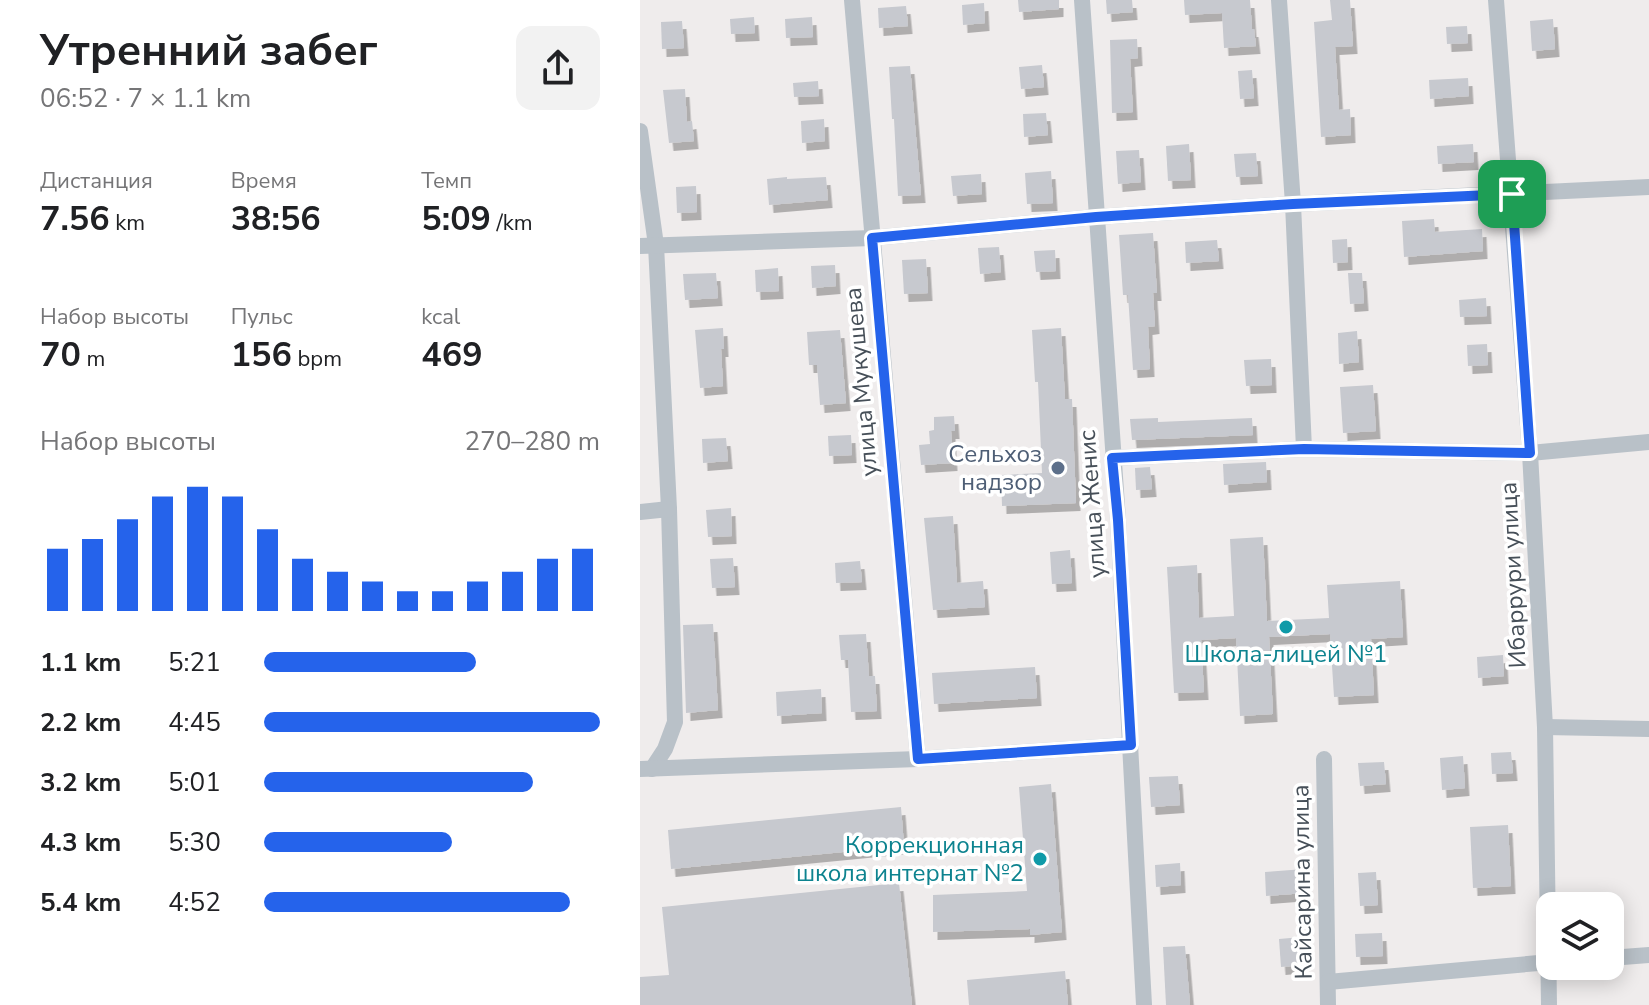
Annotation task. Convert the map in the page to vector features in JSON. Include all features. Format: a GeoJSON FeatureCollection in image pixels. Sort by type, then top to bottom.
{"type":"FeatureCollection","features":[{"type":"Feature","properties":{"kind":"street","name":"улица Мукушева"},"geometry":{"type":"LineString","coordinates":[[852,0],[918,759]]}},
{"type":"Feature","properties":{"kind":"street","name":"улица Женис"},"geometry":{"type":"LineString","coordinates":[[1082,0],[1118,520],[1144,1005]]}},
{"type":"Feature","properties":{"kind":"street"},"geometry":{"type":"LineString","coordinates":[[1279,0],[1293,204],[1304,449]]}},
{"type":"Feature","properties":{"kind":"street","name":"Ибаррури улица"},"geometry":{"type":"LineString","coordinates":[[1496,0],[1530,453],[1545,727],[1548,892]]}},
{"type":"Feature","properties":{"kind":"street"},"geometry":{"type":"LineString","coordinates":[[640,131],[669,509],[675,722],[665,749],[646,769]]}},
{"type":"Feature","properties":{"kind":"street"},"geometry":{"type":"LineString","coordinates":[[648,245],[872,238],[1096,217],[1293,204],[1649,187]]}},
{"type":"Feature","properties":{"kind":"street"},"geometry":{"type":"LineString","coordinates":[[1112,458],[1304,449],[1530,453],[1649,442]]}},
{"type":"Feature","properties":{"kind":"street"},"geometry":{"type":"LineString","coordinates":[[640,512],[669,509]]}},
{"type":"Feature","properties":{"kind":"street"},"geometry":{"type":"LineString","coordinates":[[1545,727],[1649,729]]}},
{"type":"Feature","properties":{"kind":"street"},"geometry":{"type":"LineString","coordinates":[[646,769],[918,759],[1131,745]]}},
{"type":"Feature","properties":{"kind":"street","name":"Кайсарина улица"},"geometry":{"type":"LineString","coordinates":[[1324,759],[1328,1005]]}},
{"type":"Feature","properties":{"kind":"street"},"geometry":{"type":"LineString","coordinates":[[1624,957],[1649,955]]}},
{"type":"Feature","properties":{"kind":"street"},"geometry":{"type":"LineString","coordinates":[[1328,982],[1536,963]]}},
{"type":"Feature","properties":{"kind":"street","name":"Ибаррури улица"},"geometry":{"type":"LineString","coordinates":[[1549,980],[1549,1005]]}},
{"type":"Feature","properties":{"kind":"building"},"geometry":{"type":"Polygon","coordinates":[[[1018,0],[1059,0],[1059,9],[1019,12],[1018,0]]]}},
{"type":"Feature","properties":{"kind":"building"},"geometry":{"type":"Polygon","coordinates":[[[1106,0],[1132,0],[1133,12],[1107,14],[1106,0]]]}},
{"type":"Feature","properties":{"kind":"building"},"geometry":{"type":"Polygon","coordinates":[[[1184,0],[1250,0],[1256,46],[1224,48],[1222,13],[1185,15],[1184,0]]]}},
{"type":"Feature","properties":{"kind":"building"},"geometry":{"type":"Polygon","coordinates":[[[1330,0],[1350,0],[1353,46],[1335,47],[1339,110],[1350,109],[1351,135],[1321,137],[1314,22],[1332,20],[1330,0]]]}},
{"type":"Feature","properties":{"kind":"building"},"geometry":{"type":"Polygon","coordinates":[[[984,3],[985,23],[963,25],[962,5],[984,3]]]}},
{"type":"Feature","properties":{"kind":"building"},"geometry":{"type":"Polygon","coordinates":[[[906,6],[908,26],[879,28],[878,8],[906,6]]]}},
{"type":"Feature","properties":{"kind":"building"},"geometry":{"type":"Polygon","coordinates":[[[754,17],[755,33],[731,34],[730,19],[754,17]]]}},
{"type":"Feature","properties":{"kind":"building"},"geometry":{"type":"Polygon","coordinates":[[[812,17],[813,37],[786,38],[785,19],[812,17]]]}},
{"type":"Feature","properties":{"kind":"building"},"geometry":{"type":"Polygon","coordinates":[[[1553,19],[1555,49],[1532,51],[1530,21],[1553,19]]]}},
{"type":"Feature","properties":{"kind":"building"},"geometry":{"type":"Polygon","coordinates":[[[682,21],[684,48],[662,49],[661,22],[682,21]]]}},
{"type":"Feature","properties":{"kind":"building"},"geometry":{"type":"Polygon","coordinates":[[[1467,26],[1468,43],[1447,44],[1446,27],[1467,26]]]}},
{"type":"Feature","properties":{"kind":"building"},"geometry":{"type":"Polygon","coordinates":[[[1137,39],[1138,58],[1130,59],[1133,112],[1112,113],[1110,40],[1137,39]]]}},
{"type":"Feature","properties":{"kind":"building"},"geometry":{"type":"Polygon","coordinates":[[[1042,65],[1044,87],[1021,89],[1019,67],[1042,65]]]}},
{"type":"Feature","properties":{"kind":"building"},"geometry":{"type":"Polygon","coordinates":[[[910,66],[921,195],[898,196],[889,67],[910,66]]]}},
{"type":"Feature","properties":{"kind":"building"},"geometry":{"type":"Polygon","coordinates":[[[1252,70],[1254,98],[1240,99],[1238,71],[1252,70]]]}},
{"type":"Feature","properties":{"kind":"building"},"geometry":{"type":"Polygon","coordinates":[[[1468,78],[1469,96],[1430,99],[1429,80],[1468,78]]]}},
{"type":"Feature","properties":{"kind":"building"},"geometry":{"type":"Polygon","coordinates":[[[818,81],[819,96],[794,97],[793,83],[818,81]]]}},
{"type":"Feature","properties":{"kind":"building"},"geometry":{"type":"Polygon","coordinates":[[[685,89],[687,122],[692,121],[694,141],[669,143],[663,90],[685,89]]]}},
{"type":"Feature","properties":{"kind":"building"},"geometry":{"type":"Polygon","coordinates":[[[1046,113],[1048,135],[1024,137],[1023,114],[1046,113]]]}},
{"type":"Feature","properties":{"kind":"building"},"geometry":{"type":"Polygon","coordinates":[[[824,119],[825,141],[802,143],[801,121],[824,119]]]}},
{"type":"Feature","properties":{"kind":"building"},"geometry":{"type":"Polygon","coordinates":[[[1189,144],[1191,180],[1168,181],[1166,146],[1189,144]]]}},
{"type":"Feature","properties":{"kind":"building"},"geometry":{"type":"Polygon","coordinates":[[[1473,144],[1474,162],[1438,164],[1437,146],[1473,144]]]}},
{"type":"Feature","properties":{"kind":"building"},"geometry":{"type":"Polygon","coordinates":[[[1139,150],[1141,182],[1118,184],[1116,151],[1139,150]]]}},
{"type":"Feature","properties":{"kind":"building"},"geometry":{"type":"Polygon","coordinates":[[[1256,153],[1258,176],[1236,177],[1234,154],[1256,153]]]}},
{"type":"Feature","properties":{"kind":"building"},"geometry":{"type":"Polygon","coordinates":[[[1051,171],[1053,203],[1027,204],[1025,173],[1051,171]]]}},
{"type":"Feature","properties":{"kind":"building"},"geometry":{"type":"Polygon","coordinates":[[[981,174],[982,194],[953,196],[951,176],[981,174]]]}},
{"type":"Feature","properties":{"kind":"building"},"geometry":{"type":"Polygon","coordinates":[[[826,177],[828,200],[769,205],[767,179],[826,177]]]}},
{"type":"Feature","properties":{"kind":"building"},"geometry":{"type":"Polygon","coordinates":[[[696,186],[697,212],[677,213],[676,187],[696,186]]]}},
{"type":"Feature","properties":{"kind":"building"},"geometry":{"type":"Polygon","coordinates":[[[1434,219],[1435,232],[1482,229],[1483,251],[1404,257],[1402,221],[1434,219]]]}},
{"type":"Feature","properties":{"kind":"building"},"geometry":{"type":"Polygon","coordinates":[[[1153,233],[1157,293],[1153,293],[1155,326],[1148,327],[1150,369],[1133,370],[1128,295],[1123,295],[1119,235],[1153,233]]]}},
{"type":"Feature","properties":{"kind":"building"},"geometry":{"type":"Polygon","coordinates":[[[1347,239],[1348,262],[1333,263],[1332,240],[1347,239]]]}},
{"type":"Feature","properties":{"kind":"building"},"geometry":{"type":"Polygon","coordinates":[[[1217,240],[1219,261],[1186,263],[1185,242],[1217,240]]]}},
{"type":"Feature","properties":{"kind":"building"},"geometry":{"type":"Polygon","coordinates":[[[999,247],[1001,272],[980,274],[978,248],[999,247]]]}},
{"type":"Feature","properties":{"kind":"building"},"geometry":{"type":"Polygon","coordinates":[[[1055,250],[1056,271],[1036,272],[1034,251],[1055,250]]]}},
{"type":"Feature","properties":{"kind":"building"},"geometry":{"type":"Polygon","coordinates":[[[926,259],[928,293],[904,294],[902,260],[926,259]]]}},
{"type":"Feature","properties":{"kind":"building"},"geometry":{"type":"Polygon","coordinates":[[[835,265],[836,286],[812,288],[811,266],[835,265]]]}},
{"type":"Feature","properties":{"kind":"building"},"geometry":{"type":"Polygon","coordinates":[[[778,268],[779,291],[756,292],[755,270],[778,268]]]}},
{"type":"Feature","properties":{"kind":"building"},"geometry":{"type":"Polygon","coordinates":[[[716,273],[718,298],[685,300],[683,274],[716,273]]]}},
{"type":"Feature","properties":{"kind":"building"},"geometry":{"type":"Polygon","coordinates":[[[1348,273],[1362,273],[1364,303],[1350,304],[1348,273]]]}},
{"type":"Feature","properties":{"kind":"building"},"geometry":{"type":"Polygon","coordinates":[[[1486,298],[1487,316],[1460,317],[1459,300],[1486,298]]]}},
{"type":"Feature","properties":{"kind":"building"},"geometry":{"type":"Polygon","coordinates":[[[723,328],[723,386],[700,388],[695,330],[723,328]]]}},
{"type":"Feature","properties":{"kind":"building"},"geometry":{"type":"Polygon","coordinates":[[[1061,328],[1065,399],[1072,399],[1076,503],[1002,506],[1001,475],[1042,473],[1032,330],[1061,328]]]}},
{"type":"Feature","properties":{"kind":"building"},"geometry":{"type":"Polygon","coordinates":[[[840,330],[846,403],[820,405],[817,365],[809,365],[807,332],[840,330]]]}},
{"type":"Feature","properties":{"kind":"building"},"geometry":{"type":"Polygon","coordinates":[[[1357,331],[1359,362],[1339,364],[1338,333],[1357,331]]]}},
{"type":"Feature","properties":{"kind":"building"},"geometry":{"type":"Polygon","coordinates":[[[1487,344],[1488,365],[1468,366],[1467,345],[1487,344]]]}},
{"type":"Feature","properties":{"kind":"building"},"geometry":{"type":"Polygon","coordinates":[[[1271,359],[1272,385],[1246,386],[1244,360],[1271,359]]]}},
{"type":"Feature","properties":{"kind":"building"},"geometry":{"type":"Polygon","coordinates":[[[1373,385],[1376,431],[1343,433],[1340,387],[1373,385]]]}},
{"type":"Feature","properties":{"kind":"building"},"geometry":{"type":"Polygon","coordinates":[[[954,416],[955,431],[951,431],[953,463],[921,465],[919,445],[930,444],[929,431],[934,430],[934,417],[954,416]]]}},
{"type":"Feature","properties":{"kind":"building"},"geometry":{"type":"Polygon","coordinates":[[[1158,418],[1158,422],[1252,418],[1253,435],[1132,440],[1130,419],[1158,418]]]}},
{"type":"Feature","properties":{"kind":"building"},"geometry":{"type":"Polygon","coordinates":[[[851,435],[852,455],[829,456],[828,436],[851,435]]]}},
{"type":"Feature","properties":{"kind":"building"},"geometry":{"type":"Polygon","coordinates":[[[726,438],[728,461],[703,463],[702,439],[726,438]]]}},
{"type":"Feature","properties":{"kind":"building"},"geometry":{"type":"Polygon","coordinates":[[[1266,462],[1267,482],[1224,485],[1223,464],[1266,462]]]}},
{"type":"Feature","properties":{"kind":"building"},"geometry":{"type":"Polygon","coordinates":[[[1150,467],[1152,489],[1136,490],[1135,468],[1150,467]]]}},
{"type":"Feature","properties":{"kind":"building"},"geometry":{"type":"Polygon","coordinates":[[[731,508],[732,536],[708,537],[706,510],[731,508]]]}},
{"type":"Feature","properties":{"kind":"building"},"geometry":{"type":"Polygon","coordinates":[[[953,516],[957,583],[983,581],[985,607],[933,610],[924,518],[953,516]]]}},
{"type":"Feature","properties":{"kind":"building","name":"Школа-лицей №1"},"geometry":{"type":"Polygon","coordinates":[[[1263,537],[1267,621],[1329,618],[1327,585],[1400,581],[1403,637],[1371,639],[1374,695],[1334,697],[1330,634],[1269,637],[1273,714],[1240,716],[1236,638],[1201,640],[1204,692],[1174,693],[1167,567],[1197,565],[1199,618],[1234,616],[1230,539],[1263,537]]]}},
{"type":"Feature","properties":{"kind":"building"},"geometry":{"type":"Polygon","coordinates":[[[1070,550],[1072,583],[1052,584],[1050,552],[1070,550]]]}},
{"type":"Feature","properties":{"kind":"building"},"geometry":{"type":"Polygon","coordinates":[[[733,558],[735,587],[712,588],[710,559],[733,558]]]}},
{"type":"Feature","properties":{"kind":"building"},"geometry":{"type":"Polygon","coordinates":[[[860,561],[862,582],[836,583],[835,563],[860,561]]]}},
{"type":"Feature","properties":{"kind":"building"},"geometry":{"type":"Polygon","coordinates":[[[713,624],[718,710],[686,713],[683,625],[713,624]]]}},
{"type":"Feature","properties":{"kind":"building"},"geometry":{"type":"Polygon","coordinates":[[[866,634],[869,676],[875,676],[877,711],[851,712],[848,660],[841,660],[839,635],[866,634]]]}},
{"type":"Feature","properties":{"kind":"building"},"geometry":{"type":"Polygon","coordinates":[[[1503,655],[1504,676],[1478,678],[1477,657],[1503,655]]]}},
{"type":"Feature","properties":{"kind":"building"},"geometry":{"type":"Polygon","coordinates":[[[1035,667],[1037,698],[934,704],[932,673],[1035,667]]]}},
{"type":"Feature","properties":{"kind":"building"},"geometry":{"type":"Polygon","coordinates":[[[821,689],[822,713],[777,716],[776,692],[821,689]]]}},
{"type":"Feature","properties":{"kind":"building"},"geometry":{"type":"Polygon","coordinates":[[[1511,752],[1513,773],[1492,774],[1491,753],[1511,752]]]}},
{"type":"Feature","properties":{"kind":"building"},"geometry":{"type":"Polygon","coordinates":[[[1463,756],[1465,788],[1442,790],[1440,758],[1463,756]]]}},
{"type":"Feature","properties":{"kind":"building"},"geometry":{"type":"Polygon","coordinates":[[[1384,762],[1386,784],[1360,786],[1358,763],[1384,762]]]}},
{"type":"Feature","properties":{"kind":"building"},"geometry":{"type":"Polygon","coordinates":[[[1178,776],[1180,805],[1151,807],[1149,777],[1178,776]]]}},
{"type":"Feature","properties":{"kind":"building"},"geometry":{"type":"Polygon","coordinates":[[[1051,784],[1062,932],[1030,935],[1030,929],[933,932],[933,895],[1027,891],[1019,787],[1051,784]]]}},
{"type":"Feature","properties":{"kind":"building"},"geometry":{"type":"Polygon","coordinates":[[[901,807],[904,846],[671,869],[668,830],[901,807]]]}},
{"type":"Feature","properties":{"kind":"building"},"geometry":{"type":"Polygon","coordinates":[[[1508,825],[1511,886],[1473,888],[1470,827],[1508,825]]]}},
{"type":"Feature","properties":{"kind":"building"},"geometry":{"type":"Polygon","coordinates":[[[1180,863],[1181,885],[1156,887],[1155,865],[1180,863]]]}},
{"type":"Feature","properties":{"kind":"building"},"geometry":{"type":"Polygon","coordinates":[[[1304,869],[1305,893],[1266,896],[1265,872],[1304,869]]]}},
{"type":"Feature","properties":{"kind":"building"},"geometry":{"type":"Polygon","coordinates":[[[1376,872],[1378,905],[1360,906],[1358,873],[1376,872]]]}},
{"type":"Feature","properties":{"kind":"building"},"geometry":{"type":"Polygon","coordinates":[[[899,883],[912,1005],[640,1005],[640,977],[669,975],[662,907],[899,883]]]}},
{"type":"Feature","properties":{"kind":"building"},"geometry":{"type":"Polygon","coordinates":[[[1382,933],[1383,956],[1356,957],[1355,934],[1382,933]]]}},
{"type":"Feature","properties":{"kind":"building"},"geometry":{"type":"Polygon","coordinates":[[[1302,937],[1303,965],[1281,967],[1279,939],[1302,937]]]}},
{"type":"Feature","properties":{"kind":"building"},"geometry":{"type":"Polygon","coordinates":[[[1185,946],[1190,1005],[1166,1005],[1163,947],[1185,946]]]}},
{"type":"Feature","properties":{"kind":"building"},"geometry":{"type":"Polygon","coordinates":[[[1065,971],[1068,1005],[969,1005],[967,980],[1065,971]]]}},
{"type":"Feature","properties":{"kind":"place","name":"Сельхоз надзор"},"geometry":{"type":"Point","coordinates":[1058,468]}},
{"type":"Feature","properties":{"kind":"place","name":"Школа-лицей №1"},"geometry":{"type":"Point","coordinates":[1286,627]}},
{"type":"Feature","properties":{"kind":"place","name":"Коррекционная школа интернат №2"},"geometry":{"type":"Point","coordinates":[1040,859]}},
{"type":"Feature","properties":{"kind":"route"},"geometry":{"type":"LineString","coordinates":[[1512,194],[1530,453],[1304,449],[1112,458],[1131,745],[918,759],[872,238],[1096,217],[1512,194]]}}]}
